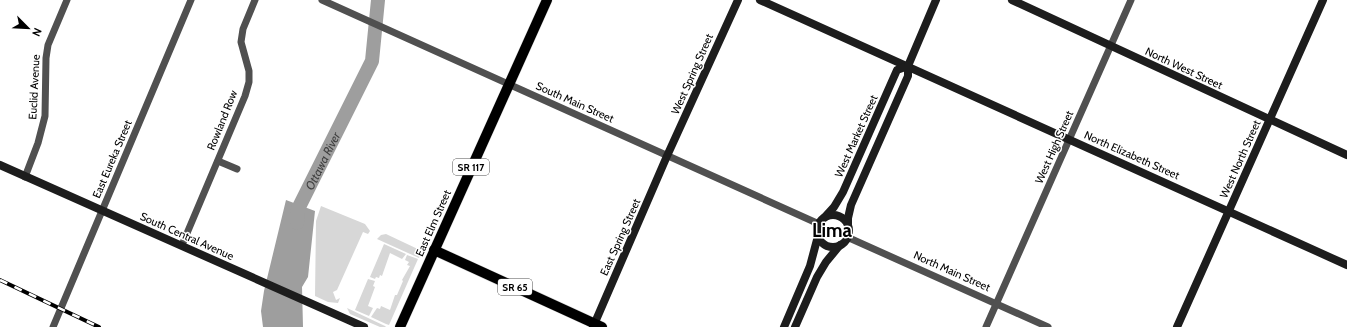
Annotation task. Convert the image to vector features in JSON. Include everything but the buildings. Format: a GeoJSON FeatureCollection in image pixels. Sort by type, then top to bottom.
{"type":"FeatureCollection","features":[{"type":"Feature","properties":{"kind":"main road","name":"SR 117"},"geometry":{"type":"LineString","coordinates":[[508,84],[547,0]]}},
{"type":"Feature","properties":{"kind":"main road","name":"East Elm Street"},"geometry":{"type":"LineString","coordinates":[[400,327],[508,84]]}},
{"type":"Feature","properties":{"kind":"main road","name":"SR 65"},"geometry":{"type":"LineString","coordinates":[[434,250],[597,326]]}},
{"type":"Feature","properties":{"kind":"street","name":"Euclid Avenue"},"geometry":{"type":"LineString","coordinates":[[25,177],[38,143],[45,116],[48,45],[50,37],[67,0]]}},
{"type":"Feature","properties":{"kind":"street","name":"East Eureka Street"},"geometry":{"type":"LineString","coordinates":[[53,327],[191,0]]}},
{"type":"Feature","properties":{"kind":"street","name":"Rowland Row"},"geometry":{"type":"LineString","coordinates":[[182,245],[245,96],[249,82],[249,71],[241,42],[243,29],[255,0]]}},
{"type":"Feature","properties":{"kind":"street","name":"South Main Street"},"geometry":{"type":"LineString","coordinates":[[322,0],[667,156],[821,221]]}},
{"type":"Feature","properties":{"kind":"street","name":"West Spring Street"},"geometry":{"type":"LineString","coordinates":[[667,156],[738,0]]}},
{"type":"Feature","properties":{"kind":"street","name":"North Elizabeth Street"},"geometry":{"type":"LineString","coordinates":[[760,0],[1347,264]]}},
{"type":"Feature","properties":{"kind":"street","name":"West Market Street"},"geometry":{"type":"LineString","coordinates":[[848,233],[850,206],[908,76],[908,66],[936,0]]}},
{"type":"Feature","properties":{"kind":"street","name":"North West Street"},"geometry":{"type":"LineString","coordinates":[[1012,0],[1347,155]]}},
{"type":"Feature","properties":{"kind":"street","name":"West High Street"},"geometry":{"type":"LineString","coordinates":[[986,327],[1131,0]]}},
{"type":"Feature","properties":{"kind":"street","name":"West North Street"},"geometry":{"type":"LineString","coordinates":[[1177,327],[1323,0]]}},
{"type":"Feature","properties":{"kind":"street","name":"West Market Street"},"geometry":{"type":"LineString","coordinates":[[821,221],[834,207],[843,192],[898,70],[908,66]]}},
{"type":"Feature","properties":{"kind":"street","name":"East Spring Street"},"geometry":{"type":"LineString","coordinates":[[597,326],[667,156]]}},
{"type":"Feature","properties":{"kind":"street"},"geometry":{"type":"LineString","coordinates":[[218,161],[237,169]]}},
{"type":"Feature","properties":{"kind":"street","name":"South Central Avenue"},"geometry":{"type":"LineString","coordinates":[[0,165],[364,327]]}},
{"type":"Feature","properties":{"kind":"street"},"geometry":{"type":"LineString","coordinates":[[784,327],[810,266],[818,236],[817,232],[821,221],[834,215],[843,220],[848,233],[826,262],[817,277],[794,327]]}},
{"type":"Feature","properties":{"kind":"street","name":"North Main Street"},"geometry":{"type":"LineString","coordinates":[[848,233],[996,304],[1048,327]]}},
{"type":"Feature","properties":{"kind":"street"},"geometry":{"type":"LineString","coordinates":[[818,236],[824,244],[829,247],[840,245]]}},
{"type":"Feature","properties":{"kind":"shaded area"},"geometry":{"type":"Polygon","coordinates":[[[286,200],[315,211],[308,277],[302,287],[303,327],[263,327],[261,311],[264,291],[286,200]]]}},
{"type":"Feature","properties":{"kind":"shaded area"},"geometry":{"type":"Polygon","coordinates":[[[321,206],[365,224],[370,231],[368,234],[363,232],[337,290],[333,292],[336,300],[340,298],[338,303],[328,302],[315,296],[316,221],[321,206]]]}},
{"type":"Feature","properties":{"kind":"shaded area"},"geometry":{"type":"Polygon","coordinates":[[[386,234],[422,251],[419,258],[377,239],[381,235],[386,234]]]}},
{"type":"Feature","properties":{"kind":"shaded area"},"geometry":{"type":"Polygon","coordinates":[[[384,244],[406,254],[402,259],[390,253],[382,276],[380,275],[379,278],[376,277],[375,279],[370,277],[384,244]]]}},
{"type":"Feature","properties":{"kind":"shaded area"},"geometry":{"type":"Polygon","coordinates":[[[407,255],[418,259],[389,325],[371,317],[377,308],[380,309],[381,306],[390,310],[395,295],[397,295],[403,281],[402,280],[410,266],[407,265],[409,262],[405,260],[407,255]]]}},
{"type":"Feature","properties":{"kind":"shaded area"},"geometry":{"type":"Polygon","coordinates":[[[368,279],[375,281],[373,286],[375,287],[368,306],[373,308],[369,316],[355,310],[368,279]]]}},
{"type":"Feature","properties":{"kind":"shaded area"},"geometry":{"type":"Polygon","coordinates":[[[347,308],[386,327],[380,327],[350,314],[347,308]]]}},
{"type":"Feature","properties":{"kind":"waterway","name":"Ottawa River"},"geometry":{"type":"LineString","coordinates":[[297,223],[298,209],[372,61],[378,0]]}},
{"type":"Feature","properties":{"kind":"railway"},"geometry":{"type":"LineString","coordinates":[[0,280],[99,327]]}},
{"type":"Feature","properties":{"kind":"district","name":"Lima"},"geometry":{"type":"Point","coordinates":[832,230]}}]}
